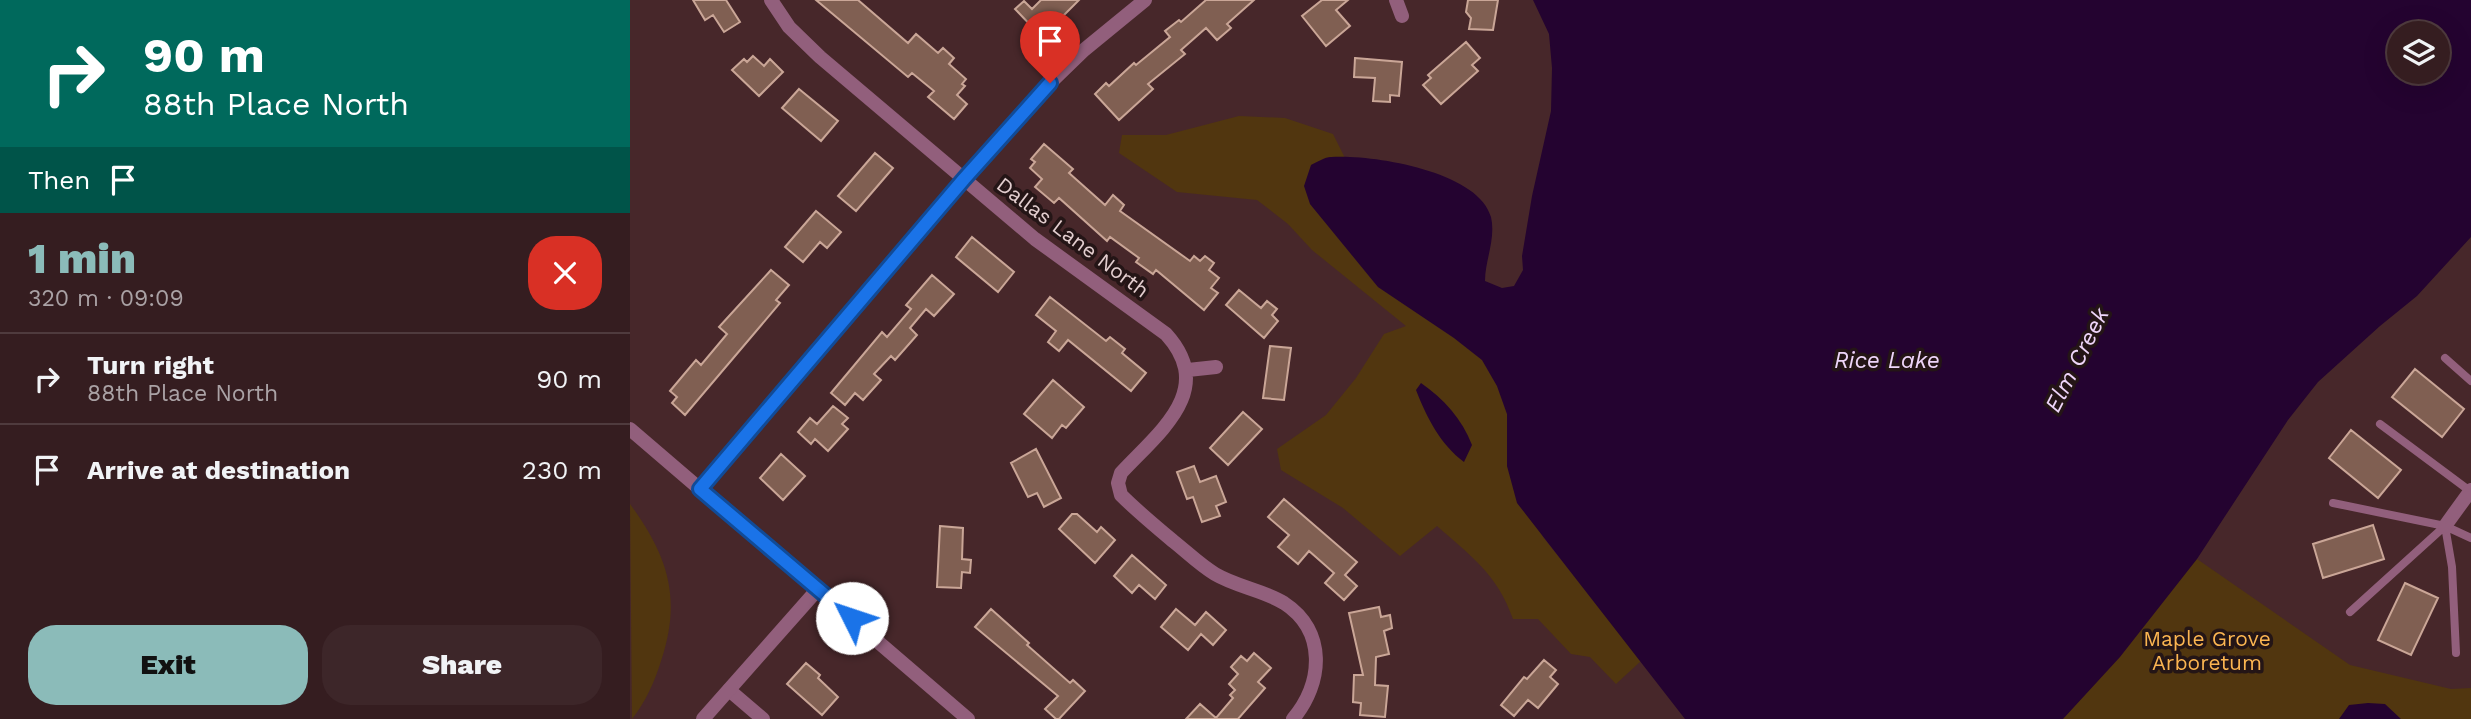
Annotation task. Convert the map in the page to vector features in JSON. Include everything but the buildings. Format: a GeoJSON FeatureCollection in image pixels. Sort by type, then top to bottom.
{"type":"FeatureCollection","features":[{"type":"Feature","properties":{"kind":"street","name":"Dallas Lane North"},"geometry":{"type":"LineString","coordinates":[[771,0],[802,40],[964,179],[1035,239],[1166,334],[1178,347],[1188,370]]}},
{"type":"Feature","properties":{"kind":"street"},"geometry":{"type":"LineString","coordinates":[[700,489],[964,179],[1058,75],[1145,0]]}},
{"type":"Feature","properties":{"kind":"street"},"geometry":{"type":"LineString","coordinates":[[1396,0],[1402,16]]}},
{"type":"Feature","properties":{"kind":"street"},"geometry":{"type":"LineString","coordinates":[[1216,367],[1188,370],[1182,401],[1177,410],[1121,473],[1118,483],[1121,495],[1131,505],[1212,573],[1233,584],[1282,602],[1296,612],[1312,640],[1317,674],[1304,705],[1293,719]]}},
{"type":"Feature","properties":{"kind":"street"},"geometry":{"type":"LineString","coordinates":[[630,429],[968,719]]}},
{"type":"Feature","properties":{"kind":"street"},"geometry":{"type":"LineString","coordinates":[[2445,526],[2470,491]]}},
{"type":"Feature","properties":{"kind":"street"},"geometry":{"type":"LineString","coordinates":[[703,719],[818,589]]}},
{"type":"Feature","properties":{"kind":"street"},"geometry":{"type":"LineString","coordinates":[[729,690],[763,719]]}},
{"type":"Feature","properties":{"kind":"lane"},"geometry":{"type":"LineString","coordinates":[[2445,358],[2471,382]]}},
{"type":"Feature","properties":{"kind":"lane"},"geometry":{"type":"LineString","coordinates":[[2380,424],[2470,491]]}},
{"type":"Feature","properties":{"kind":"lane"},"geometry":{"type":"LineString","coordinates":[[2333,503],[2445,526],[2471,538]]}},
{"type":"Feature","properties":{"kind":"lane"},"geometry":{"type":"LineString","coordinates":[[2350,612],[2445,526]]}},
{"type":"Feature","properties":{"kind":"lane"},"geometry":{"type":"LineString","coordinates":[[2445,526],[2452,568],[2456,653]]}},
{"type":"Feature","properties":{"kind":"green space"},"geometry":{"type":"Polygon","coordinates":[[[1239,116],[1285,118],[1333,134],[1345,158],[1329,157],[1310,204],[1378,287],[1482,360],[1497,386],[1507,414],[1507,466],[1543,537],[1641,661],[1616,684],[1590,657],[1571,654],[1538,619],[1513,619],[1507,603],[1491,578],[1437,526],[1400,556],[1343,508],[1281,470],[1277,449],[1326,415],[1356,378],[1384,334],[1406,326],[1312,250],[1288,224],[1257,200],[1177,192],[1119,153],[1122,135],[1166,135],[1239,116]]]}},
{"type":"Feature","properties":{"kind":"green space"},"geometry":{"type":"Polygon","coordinates":[[[630,504],[662,560],[670,597],[670,617],[661,661],[649,692],[632,719],[630,504]]]}},
{"type":"Feature","properties":{"kind":"green space","name":"Maple Grove Arboretum"},"geometry":{"type":"Polygon","coordinates":[[[2197,559],[2350,665],[2451,689],[2471,688],[2471,719],[2047,719],[2197,559]]]}},
{"type":"Feature","properties":{"kind":"water","name":"Rice Lake"},"geometry":{"type":"Polygon","coordinates":[[[1533,0],[2471,0],[2471,237],[2417,296],[2318,382],[2288,420],[2197,559],[2120,657],[2063,719],[1685,719],[1517,503],[1507,466],[1507,414],[1497,386],[1482,360],[1378,287],[1310,204],[1304,186],[1311,165],[1331,157],[1396,163],[1446,177],[1467,188],[1482,201],[1491,217],[1492,233],[1485,281],[1502,288],[1514,286],[1523,270],[1522,256],[1532,196],[1551,111],[1552,68],[1549,34],[1533,0]]]}},
{"type":"Feature","properties":{"kind":"water"},"geometry":{"type":"Polygon","coordinates":[[[1421,383],[1445,403],[1463,427],[1472,445],[1464,462],[1441,439],[1430,420],[1416,390],[1421,383]]]}},
{"type":"Feature","properties":{"kind":"water"},"geometry":{"type":"Polygon","coordinates":[[[2385,704],[2401,719],[2339,719],[2349,705],[2385,704]]]}},
{"type":"Feature","properties":{"kind":"route"},"geometry":{"type":"LineString","coordinates":[[852,618],[700,489],[964,179],[1050,83]]}},
{"type":"Feature","properties":{"kind":"water label","name":"Elm Creek"},"geometry":{"type":"Point","coordinates":[2077,360]}}]}
